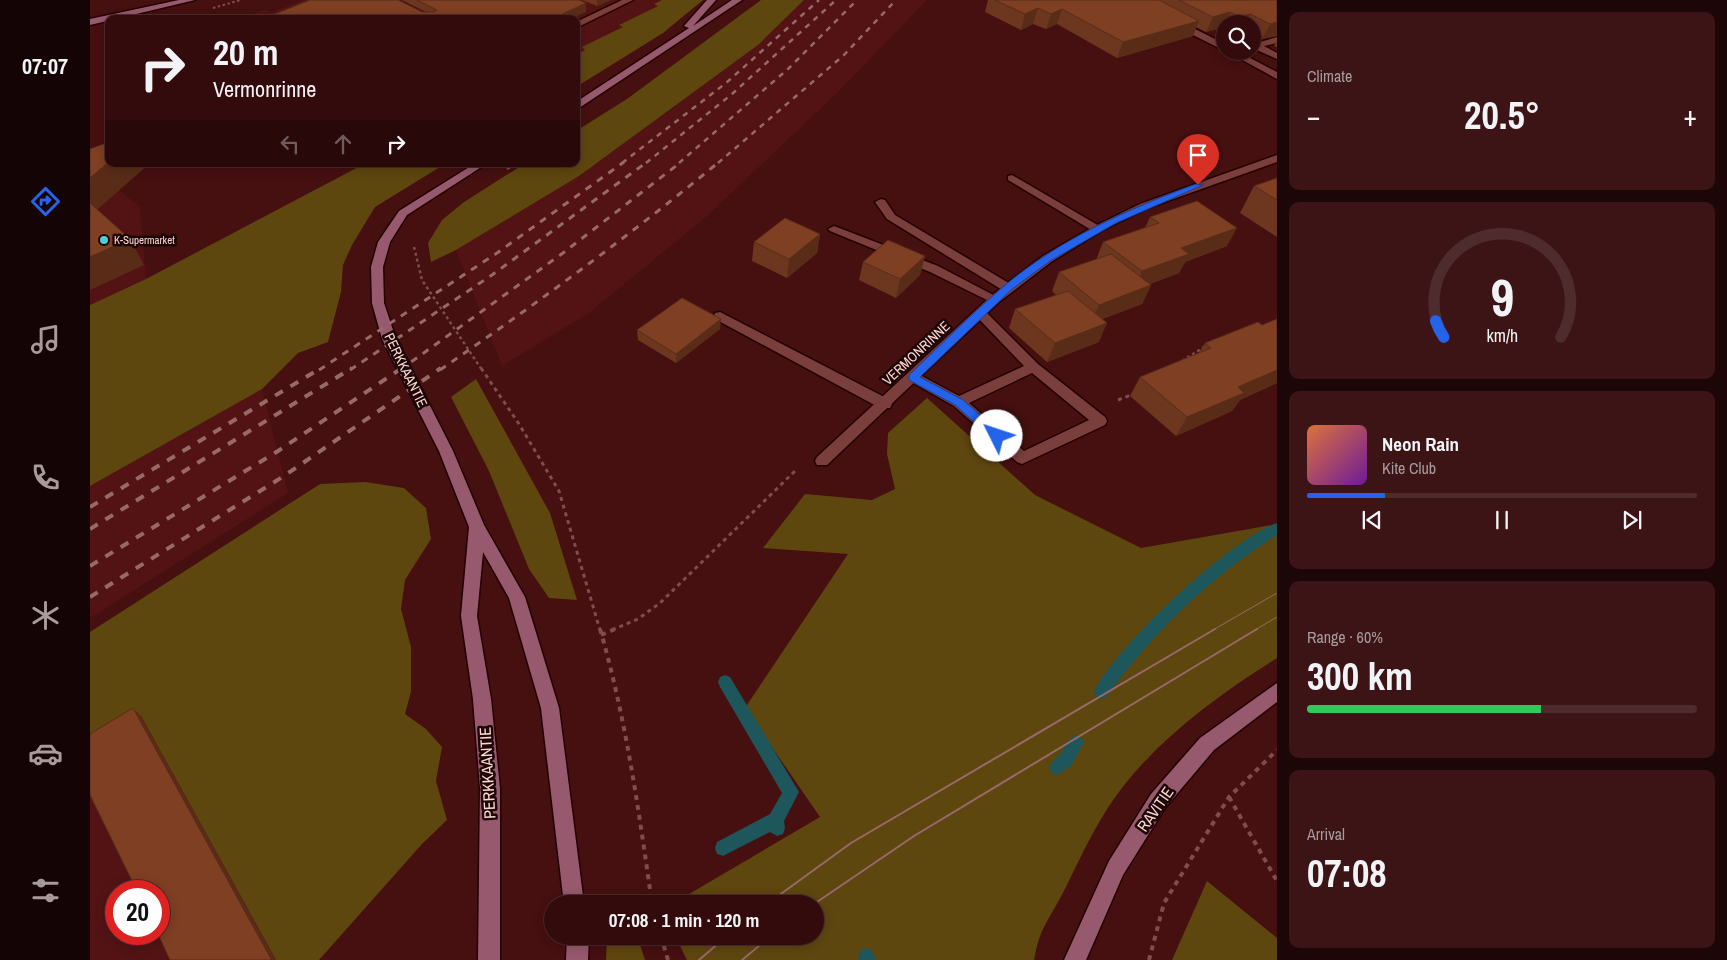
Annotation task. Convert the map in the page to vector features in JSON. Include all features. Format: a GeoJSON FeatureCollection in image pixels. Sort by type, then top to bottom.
{"type":"FeatureCollection","features":[{"type":"Feature","properties":{"kind":"main road"},"geometry":{"type":"LineString","coordinates":[[124,15],[191,0]]}},
{"type":"Feature","properties":{"kind":"main road"},"geometry":{"type":"LineString","coordinates":[[673,42],[712,0]]}},
{"type":"Feature","properties":{"kind":"main road"},"geometry":{"type":"LineString","coordinates":[[580,104],[738,0]]}},
{"type":"Feature","properties":{"kind":"main road"},"geometry":{"type":"LineString","coordinates":[[137,15],[158,8]]}},
{"type":"Feature","properties":{"kind":"main road"},"geometry":{"type":"LineString","coordinates":[[90,22],[105,19]]}},
{"type":"Feature","properties":{"kind":"main road"},"geometry":{"type":"LineString","coordinates":[[90,30],[105,25]]}},
{"type":"Feature","properties":{"kind":"main road","name":"PERKKAANTIE"},"geometry":{"type":"LineString","coordinates":[[476,167],[403,213],[384,242],[377,267],[378,303],[390,339],[446,451],[477,527],[517,597],[550,708],[573,895]]}},
{"type":"Feature","properties":{"kind":"main road","name":"PERKKAANTIE"},"geometry":{"type":"LineString","coordinates":[[477,527],[469,616],[482,699],[490,788],[489,960]]}},
{"type":"Feature","properties":{"kind":"main road","name":"RAVITIE"},"geometry":{"type":"LineString","coordinates":[[1075,960],[1116,868],[1158,801],[1207,744],[1277,692]]}},
{"type":"Feature","properties":{"kind":"main road"},"geometry":{"type":"LineString","coordinates":[[577,960],[578,945]]}},
{"type":"Feature","properties":{"kind":"street"},"geometry":{"type":"LineString","coordinates":[[580,23],[629,0]]}},
{"type":"Feature","properties":{"kind":"street"},"geometry":{"type":"LineString","coordinates":[[586,7],[602,13]]}},
{"type":"Feature","properties":{"kind":"street"},"geometry":{"type":"LineString","coordinates":[[1172,21],[1216,43]]}},
{"type":"Feature","properties":{"kind":"street"},"geometry":{"type":"LineString","coordinates":[[1261,43],[1277,40]]}},
{"type":"Feature","properties":{"kind":"street"},"geometry":{"type":"LineString","coordinates":[[1261,48],[1277,56]]}},
{"type":"Feature","properties":{"kind":"street"},"geometry":{"type":"LineString","coordinates":[[1247,60],[1277,76]]}},
{"type":"Feature","properties":{"kind":"street","name":"VERMONRINNE"},"geometry":{"type":"LineString","coordinates":[[822,461],[995,299],[1047,259],[1097,229],[1168,197],[1277,158]]}},
{"type":"Feature","properties":{"kind":"street"},"geometry":{"type":"LineString","coordinates":[[1012,178],[1097,229]]}},
{"type":"Feature","properties":{"kind":"street"},"geometry":{"type":"LineString","coordinates":[[881,202],[891,217],[1008,288]]}},
{"type":"Feature","properties":{"kind":"street"},"geometry":{"type":"LineString","coordinates":[[834,229],[934,269],[995,299]]}},
{"type":"Feature","properties":{"kind":"street"},"geometry":{"type":"LineString","coordinates":[[913,377],[959,402],[1022,458],[1100,421],[1033,367],[980,313]]}},
{"type":"Feature","properties":{"kind":"street"},"geometry":{"type":"LineString","coordinates":[[720,316],[885,404]]}},
{"type":"Feature","properties":{"kind":"street"},"geometry":{"type":"LineString","coordinates":[[959,402],[1033,367]]}},
{"type":"Feature","properties":{"kind":"path"},"geometry":{"type":"LineString","coordinates":[[501,173],[511,167]]}},
{"type":"Feature","properties":{"kind":"path"},"geometry":{"type":"LineString","coordinates":[[417,241],[413,248],[422,280],[519,424],[559,491],[613,673],[639,814],[651,895]]}},
{"type":"Feature","properties":{"kind":"path"},"geometry":{"type":"LineString","coordinates":[[1180,363],[1193,352],[1209,345]]}},
{"type":"Feature","properties":{"kind":"path"},"geometry":{"type":"LineString","coordinates":[[1088,413],[1136,393]]}},
{"type":"Feature","properties":{"kind":"path"},"geometry":{"type":"LineString","coordinates":[[601,635],[638,619],[660,603],[798,468],[822,461]]}},
{"type":"Feature","properties":{"kind":"path"},"geometry":{"type":"LineString","coordinates":[[1148,960],[1164,903],[1229,797],[1277,750]]}},
{"type":"Feature","properties":{"kind":"path"},"geometry":{"type":"LineString","coordinates":[[1229,797],[1277,881]]}},
{"type":"Feature","properties":{"kind":"path"},"geometry":{"type":"LineString","coordinates":[[664,945],[668,960]]}},
{"type":"Feature","properties":{"kind":"shaded area"},"geometry":{"type":"Polygon","coordinates":[[[303,0],[662,0],[654,4],[659,6],[619,25],[624,27],[583,47],[586,50],[580,53],[580,15],[250,15],[265,9],[271,12],[303,0]]]}},
{"type":"Feature","properties":{"kind":"shaded area"},"geometry":{"type":"Polygon","coordinates":[[[662,0],[703,0],[663,33],[580,85],[580,53],[585,50],[582,47],[623,27],[619,25],[658,6],[654,4],[662,0]]]}},
{"type":"Feature","properties":{"kind":"shaded area"},"geometry":{"type":"Polygon","coordinates":[[[761,0],[804,0],[758,45],[579,176],[456,250],[431,262],[428,243],[442,220],[464,202],[519,167],[580,167],[580,128],[627,99],[761,0]]]}},
{"type":"Feature","properties":{"kind":"shaded area"},"geometry":{"type":"Polygon","coordinates":[[[804,0],[927,0],[839,91],[707,216],[589,313],[502,366],[456,250],[579,176],[758,45],[804,0]]]}},
{"type":"Feature","properties":{"kind":"shaded area"},"geometry":{"type":"Polygon","coordinates":[[[90,167],[140,207],[146,279],[90,305],[90,167]]]}},
{"type":"Feature","properties":{"kind":"shaded area"},"geometry":{"type":"Polygon","coordinates":[[[358,167],[440,167],[375,207],[352,245],[343,265],[341,292],[328,342],[298,353],[262,389],[90,486],[90,305],[146,279],[358,167]]]}},
{"type":"Feature","properties":{"kind":"shaded area"},"geometry":{"type":"Polygon","coordinates":[[[476,379],[550,513],[577,600],[549,598],[529,569],[489,471],[451,397],[476,379]]]}},
{"type":"Feature","properties":{"kind":"shaded area"},"geometry":{"type":"Polygon","coordinates":[[[262,389],[288,493],[90,618],[90,486],[262,389]]]}},
{"type":"Feature","properties":{"kind":"shaded area"},"geometry":{"type":"Polygon","coordinates":[[[927,398],[1035,495],[1141,548],[1277,524],[1277,658],[1235,685],[1195,715],[1158,748],[1125,784],[1100,821],[1045,925],[1039,938],[1034,960],[687,960],[680,945],[824,945],[824,895],[687,895],[820,817],[745,708],[848,554],[763,548],[805,494],[872,500],[895,489],[887,454],[888,433],[927,398]]]}},
{"type":"Feature","properties":{"kind":"shaded area"},"geometry":{"type":"Polygon","coordinates":[[[365,482],[404,488],[426,508],[431,539],[405,580],[401,609],[411,647],[411,692],[405,714],[426,729],[442,747],[436,781],[447,820],[422,844],[319,960],[276,960],[141,716],[90,747],[90,632],[320,484],[365,482]]]}},
{"type":"Feature","properties":{"kind":"shaded area"},"geometry":{"type":"Polygon","coordinates":[[[141,716],[276,960],[90,960],[90,747],[141,716]]]}},
{"type":"Feature","properties":{"kind":"shaded area"},"geometry":{"type":"Polygon","coordinates":[[[1207,881],[1277,938],[1277,960],[1172,960],[1207,881]]]}},
{"type":"Feature","properties":{"kind":"shaded area"},"geometry":{"type":"Polygon","coordinates":[[[607,945],[640,945],[645,960],[606,960],[607,945]]]}},
{"type":"Feature","properties":{"kind":"building"},"geometry":{"type":"Polygon","coordinates":[[[310,0],[398,0],[422,12],[435,12],[437,10],[417,0],[579,0],[586,3],[560,15],[272,15],[310,0]]]}},
{"type":"Feature","properties":{"kind":"building"},"geometry":{"type":"Polygon","coordinates":[[[995,0],[1159,0],[1199,21],[1123,42],[1062,9],[1051,14],[1038,8],[1025,14],[995,0]]]}},
{"type":"Feature","properties":{"kind":"building"},"geometry":{"type":"Polygon","coordinates":[[[1179,0],[1277,0],[1277,22],[1270,24],[1261,20],[1261,15],[1236,15],[1230,12],[1213,17],[1179,0]]]}},
{"type":"Feature","properties":{"kind":"building"},"geometry":{"type":"Polygon","coordinates":[[[105,143],[105,165],[90,178],[90,149],[105,143]]]}},
{"type":"Feature","properties":{"kind":"building"},"geometry":{"type":"Polygon","coordinates":[[[1277,178],[1277,200],[1254,186],[1277,178]]]}},
{"type":"Feature","properties":{"kind":"building"},"geometry":{"type":"Polygon","coordinates":[[[1197,201],[1237,228],[1181,248],[1189,254],[1142,271],[1103,242],[1159,223],[1150,217],[1197,201]]]}},
{"type":"Feature","properties":{"kind":"building"},"geometry":{"type":"Polygon","coordinates":[[[90,203],[130,239],[90,257],[90,203]]]}},
{"type":"Feature","properties":{"kind":"building"},"geometry":{"type":"Polygon","coordinates":[[[785,218],[820,234],[789,259],[754,242],[785,218]]]}},
{"type":"Feature","properties":{"kind":"building"},"geometry":{"type":"Polygon","coordinates":[[[888,240],[925,256],[900,279],[863,262],[888,240]]]}},
{"type":"Feature","properties":{"kind":"building"},"geometry":{"type":"Polygon","coordinates":[[[1111,254],[1151,285],[1099,305],[1059,272],[1111,254]]]}},
{"type":"Feature","properties":{"kind":"building"},"geometry":{"type":"Polygon","coordinates":[[[1068,291],[1107,323],[1055,343],[1015,309],[1068,291]]]}},
{"type":"Feature","properties":{"kind":"building"},"geometry":{"type":"Polygon","coordinates":[[[682,298],[721,319],[676,354],[637,330],[682,298]]]}},
{"type":"Feature","properties":{"kind":"building"},"geometry":{"type":"Polygon","coordinates":[[[1277,319],[1277,370],[1238,387],[1244,393],[1187,417],[1140,377],[1211,348],[1205,343],[1258,322],[1262,325],[1277,319]]]}},
{"type":"Feature","properties":{"kind":"building"},"geometry":{"type":"Polygon","coordinates":[[[133,708],[270,960],[170,960],[163,945],[170,945],[170,880],[132,880],[90,795],[90,734],[133,708]]]}},
{"type":"Feature","properties":{"kind":"waterway"},"geometry":{"type":"LineString","coordinates":[[1101,692],[1138,644],[1180,601],[1227,562],[1277,528]]}},
{"type":"Feature","properties":{"kind":"waterway"},"geometry":{"type":"LineString","coordinates":[[725,682],[771,762],[791,792],[776,820]]}},
{"type":"Feature","properties":{"kind":"waterway"},"geometry":{"type":"LineString","coordinates":[[1057,767],[1065,761],[1076,742]]}},
{"type":"Feature","properties":{"kind":"waterway"},"geometry":{"type":"LineString","coordinates":[[723,848],[776,820]]}},
{"type":"Feature","properties":{"kind":"waterway"},"geometry":{"type":"LineString","coordinates":[[776,820],[777,828]]}},
{"type":"Feature","properties":{"kind":"tram line"},"geometry":{"type":"LineString","coordinates":[[1213,630],[1277,593]]}},
{"type":"Feature","properties":{"kind":"tram line"},"geometry":{"type":"LineString","coordinates":[[1255,630],[1277,617]]}},
{"type":"Feature","properties":{"kind":"tram line"},"geometry":{"type":"LineString","coordinates":[[779,895],[851,843],[1215,629]]}},
{"type":"Feature","properties":{"kind":"tram line"},"geometry":{"type":"LineString","coordinates":[[824,897],[914,836],[1257,629]]}},
{"type":"Feature","properties":{"kind":"tram line"},"geometry":{"type":"LineString","coordinates":[[699,960],[716,945]]}},
{"type":"Feature","properties":{"kind":"tram line"},"geometry":{"type":"LineString","coordinates":[[742,960],[760,945]]}},
{"type":"Feature","properties":{"kind":"railway"},"geometry":{"type":"LineString","coordinates":[[622,163],[726,83],[819,0]]}},
{"type":"Feature","properties":{"kind":"railway"},"geometry":{"type":"LineString","coordinates":[[646,163],[732,94],[836,0]]}},
{"type":"Feature","properties":{"kind":"railway"},"geometry":{"type":"LineString","coordinates":[[679,163],[788,69],[857,0]]}},
{"type":"Feature","properties":{"kind":"railway"},"geometry":{"type":"LineString","coordinates":[[718,163],[844,55],[896,0]]}},
{"type":"Feature","properties":{"kind":"railway"},"geometry":{"type":"LineString","coordinates":[[319,370],[497,253],[624,162]]}},
{"type":"Feature","properties":{"kind":"railway"},"geometry":{"type":"LineString","coordinates":[[350,370],[492,275],[647,162]]}},
{"type":"Feature","properties":{"kind":"railway"},"geometry":{"type":"LineString","coordinates":[[400,370],[563,253],[681,162]]}},
{"type":"Feature","properties":{"kind":"railway"},"geometry":{"type":"LineString","coordinates":[[440,370],[582,269],[719,162]]}},
{"type":"Feature","properties":{"kind":"railway"},"geometry":{"type":"LineString","coordinates":[[90,507],[321,368]]}},
{"type":"Feature","properties":{"kind":"railway"},"geometry":{"type":"LineString","coordinates":[[90,529],[352,368]]}},
{"type":"Feature","properties":{"kind":"railway"},"geometry":{"type":"LineString","coordinates":[[90,566],[278,451],[402,368]]}},
{"type":"Feature","properties":{"kind":"railway"},"geometry":{"type":"LineString","coordinates":[[90,597],[284,476],[441,368]]}},
{"type":"Feature","properties":{"kind":"place","name":"K-Supermarket"},"geometry":{"type":"Point","coordinates":[104,240]}},
{"type":"Feature","properties":{"kind":"route"},"geometry":{"type":"LineString","coordinates":[[997,436],[959,402],[913,377],[1008,288],[1047,259],[1112,221],[1198,185]]}}]}
